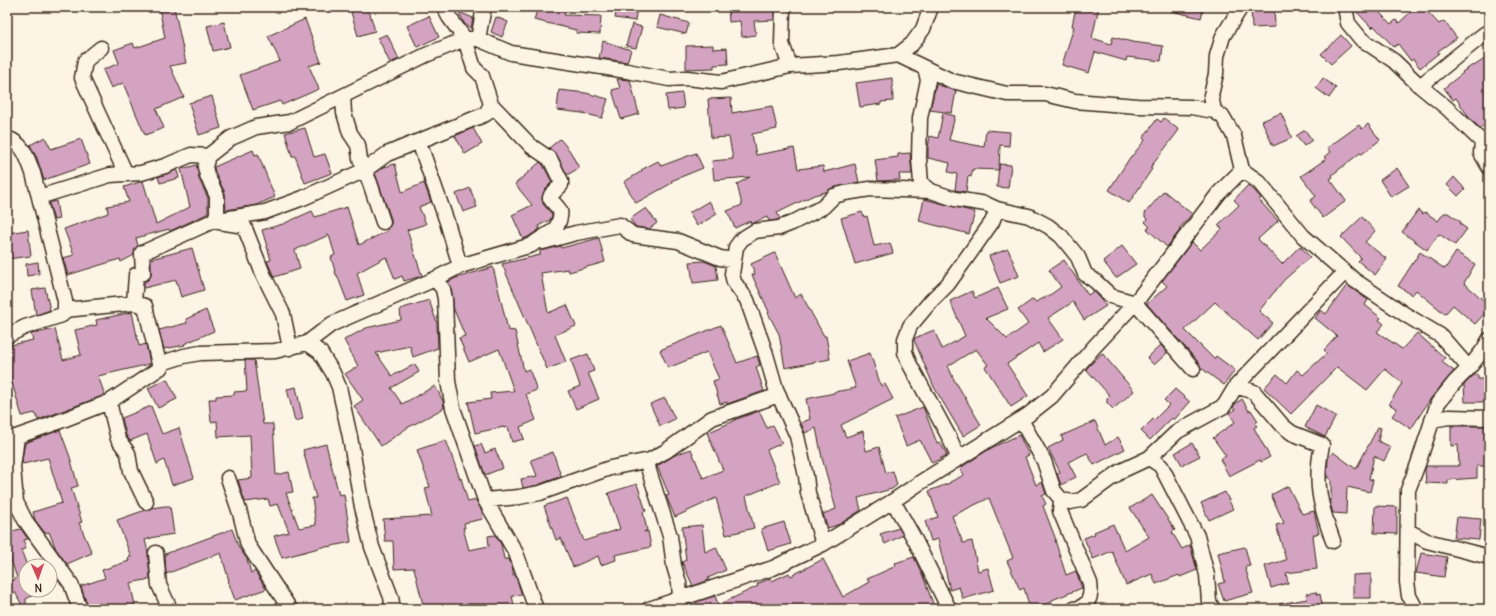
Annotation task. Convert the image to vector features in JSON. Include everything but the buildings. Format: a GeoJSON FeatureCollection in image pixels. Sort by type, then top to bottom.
{"type":"FeatureCollection","features":[{"type":"Feature","properties":{"kind":"street"},"geometry":{"type":"LineString","coordinates":[[444,7],[449,17],[472,39],[511,53],[670,79],[687,78],[721,82],[790,66],[839,63],[898,54],[912,44],[923,29],[931,7]]}},
{"type":"Feature","properties":{"kind":"street"},"geometry":{"type":"LineString","coordinates":[[484,7],[472,39],[474,68],[482,76],[491,104],[531,146],[550,159],[561,181],[561,186],[551,195],[550,198],[560,211],[558,227],[537,240],[532,245]]}},
{"type":"Feature","properties":{"kind":"street"},"geometry":{"type":"LineString","coordinates":[[783,7],[782,44],[790,66]]}},
{"type":"Feature","properties":{"kind":"street"},"geometry":{"type":"LineString","coordinates":[[1214,111],[1211,95],[1216,74],[1217,56],[1223,36],[1241,7]]}},
{"type":"Feature","properties":{"kind":"street"},"geometry":{"type":"LineString","coordinates":[[1345,7],[1348,23],[1361,39],[1394,61],[1420,86],[1447,108],[1482,142],[1481,153],[1489,168]]}},
{"type":"Feature","properties":{"kind":"street"},"geometry":{"type":"LineString","coordinates":[[1420,86],[1489,31]]}},
{"type":"Feature","properties":{"kind":"street"},"geometry":{"type":"LineString","coordinates":[[213,221],[217,215],[218,196],[207,175],[205,167],[208,156],[231,138],[256,127],[290,122],[426,55],[472,39]]}},
{"type":"Feature","properties":{"kind":"street"},"geometry":{"type":"LineString","coordinates":[[101,48],[85,61],[82,78],[126,174]]}},
{"type":"Feature","properties":{"kind":"street"},"geometry":{"type":"LineString","coordinates":[[898,54],[952,81],[1007,94],[1046,94],[1075,101],[1136,106],[1191,107],[1214,111],[1223,118],[1234,136],[1242,170],[1259,182],[1303,236],[1354,280],[1406,315],[1441,336],[1469,368]]}},
{"type":"Feature","properties":{"kind":"street"},"geometry":{"type":"LineString","coordinates":[[925,68],[928,80],[920,118],[919,158],[921,183],[930,191]]}},
{"type":"Feature","properties":{"kind":"street"},"geometry":{"type":"LineString","coordinates":[[343,96],[346,120],[350,133],[358,145],[360,159],[370,182],[383,222]]}},
{"type":"Feature","properties":{"kind":"street"},"geometry":{"type":"LineString","coordinates":[[134,303],[136,275],[143,272],[142,252],[213,221],[264,212],[303,198],[364,170],[387,154],[486,114],[491,104]]}},
{"type":"Feature","properties":{"kind":"street"},"geometry":{"type":"LineString","coordinates":[[7,138],[16,141],[26,153],[33,173],[65,301],[65,310],[62,315],[25,327],[7,336]]}},
{"type":"Feature","properties":{"kind":"street"},"geometry":{"type":"LineString","coordinates":[[419,142],[447,222],[460,266]]}},
{"type":"Feature","properties":{"kind":"street"},"geometry":{"type":"LineString","coordinates":[[39,197],[110,175],[141,173],[165,166],[191,155],[208,156]]}},
{"type":"Feature","properties":{"kind":"street"},"geometry":{"type":"LineString","coordinates":[[649,609],[773,568],[823,544],[1021,420],[1052,396],[1094,347],[1135,303],[1219,193],[1242,170]]}},
{"type":"Feature","properties":{"kind":"street"},"geometry":{"type":"LineString","coordinates":[[823,544],[808,493],[806,476],[797,436],[779,395],[749,306],[732,278],[736,247],[742,239],[755,231],[779,228],[792,223],[823,207],[834,196],[870,189],[930,191],[955,200],[986,204],[997,209],[1029,216],[1048,226],[1061,236],[1078,257],[1085,274],[1111,296],[1135,303],[1194,369]]}},
{"type":"Feature","properties":{"kind":"street"},"geometry":{"type":"LineString","coordinates":[[959,459],[949,437],[909,364],[905,352],[906,339],[910,326],[931,301],[948,284],[992,222],[997,209]]}},
{"type":"Feature","properties":{"kind":"street"},"geometry":{"type":"LineString","coordinates":[[213,221],[244,226],[263,274],[283,314],[290,348]]}},
{"type":"Feature","properties":{"kind":"street"},"geometry":{"type":"LineString","coordinates":[[80,609],[71,584],[25,520],[16,502],[12,438],[109,402],[160,368],[165,362],[200,353],[275,351],[290,348],[307,342],[332,324],[435,279],[460,266],[576,233],[620,225],[633,235],[678,241],[720,258],[734,260]]}},
{"type":"Feature","properties":{"kind":"street"},"geometry":{"type":"LineString","coordinates":[[1021,420],[1044,461],[1054,491],[1061,499],[1070,502],[1080,500],[1121,471],[1149,458],[1178,431],[1224,406],[1236,386],[1345,272]]}},
{"type":"Feature","properties":{"kind":"street"},"geometry":{"type":"LineString","coordinates":[[435,279],[443,289],[445,299],[448,381],[454,408],[485,500],[516,553],[536,609]]}},
{"type":"Feature","properties":{"kind":"street"},"geometry":{"type":"LineString","coordinates":[[65,310],[134,303],[145,306],[160,368]]}},
{"type":"Feature","properties":{"kind":"street"},"geometry":{"type":"LineString","coordinates":[[1416,609],[1409,596],[1407,582],[1408,490],[1438,403],[1454,383],[1469,368],[1489,340]]}},
{"type":"Feature","properties":{"kind":"street"},"geometry":{"type":"LineString","coordinates":[[307,342],[320,352],[333,373],[339,387],[350,437],[362,507],[372,547],[391,597],[393,609]]}},
{"type":"Feature","properties":{"kind":"street"},"geometry":{"type":"LineString","coordinates":[[1236,386],[1254,392],[1283,426],[1292,433],[1322,445],[1318,464],[1319,492],[1325,518],[1333,540]]}},
{"type":"Feature","properties":{"kind":"street"},"geometry":{"type":"LineString","coordinates":[[485,500],[519,497],[540,493],[610,468],[650,460],[666,451],[712,418],[779,395]]}},
{"type":"Feature","properties":{"kind":"street"},"geometry":{"type":"LineString","coordinates":[[109,402],[118,439],[128,453],[131,471],[146,502]]}},
{"type":"Feature","properties":{"kind":"street"},"geometry":{"type":"LineString","coordinates":[[1432,420],[1449,417],[1489,418]]}},
{"type":"Feature","properties":{"kind":"street"},"geometry":{"type":"LineString","coordinates":[[1149,458],[1161,466],[1197,536],[1207,575],[1209,602],[1213,609]]}},
{"type":"Feature","properties":{"kind":"street"},"geometry":{"type":"LineString","coordinates":[[650,460],[648,464],[649,471],[670,536],[674,566],[679,583],[680,599]]}},
{"type":"Feature","properties":{"kind":"street"},"geometry":{"type":"LineString","coordinates":[[228,478],[239,507],[248,545],[286,600],[290,609]]}},
{"type":"Feature","properties":{"kind":"street"},"geometry":{"type":"LineString","coordinates":[[1061,499],[1060,511],[1090,583],[1092,594],[1087,602],[1080,608],[1074,609]]}},
{"type":"Feature","properties":{"kind":"street"},"geometry":{"type":"LineString","coordinates":[[893,501],[915,540],[949,609]]}},
{"type":"Feature","properties":{"kind":"street"},"geometry":{"type":"LineString","coordinates":[[1408,531],[1427,541],[1489,557]]}},
{"type":"Feature","properties":{"kind":"street"},"geometry":{"type":"LineString","coordinates":[[156,553],[159,585],[170,609]]}}]}
